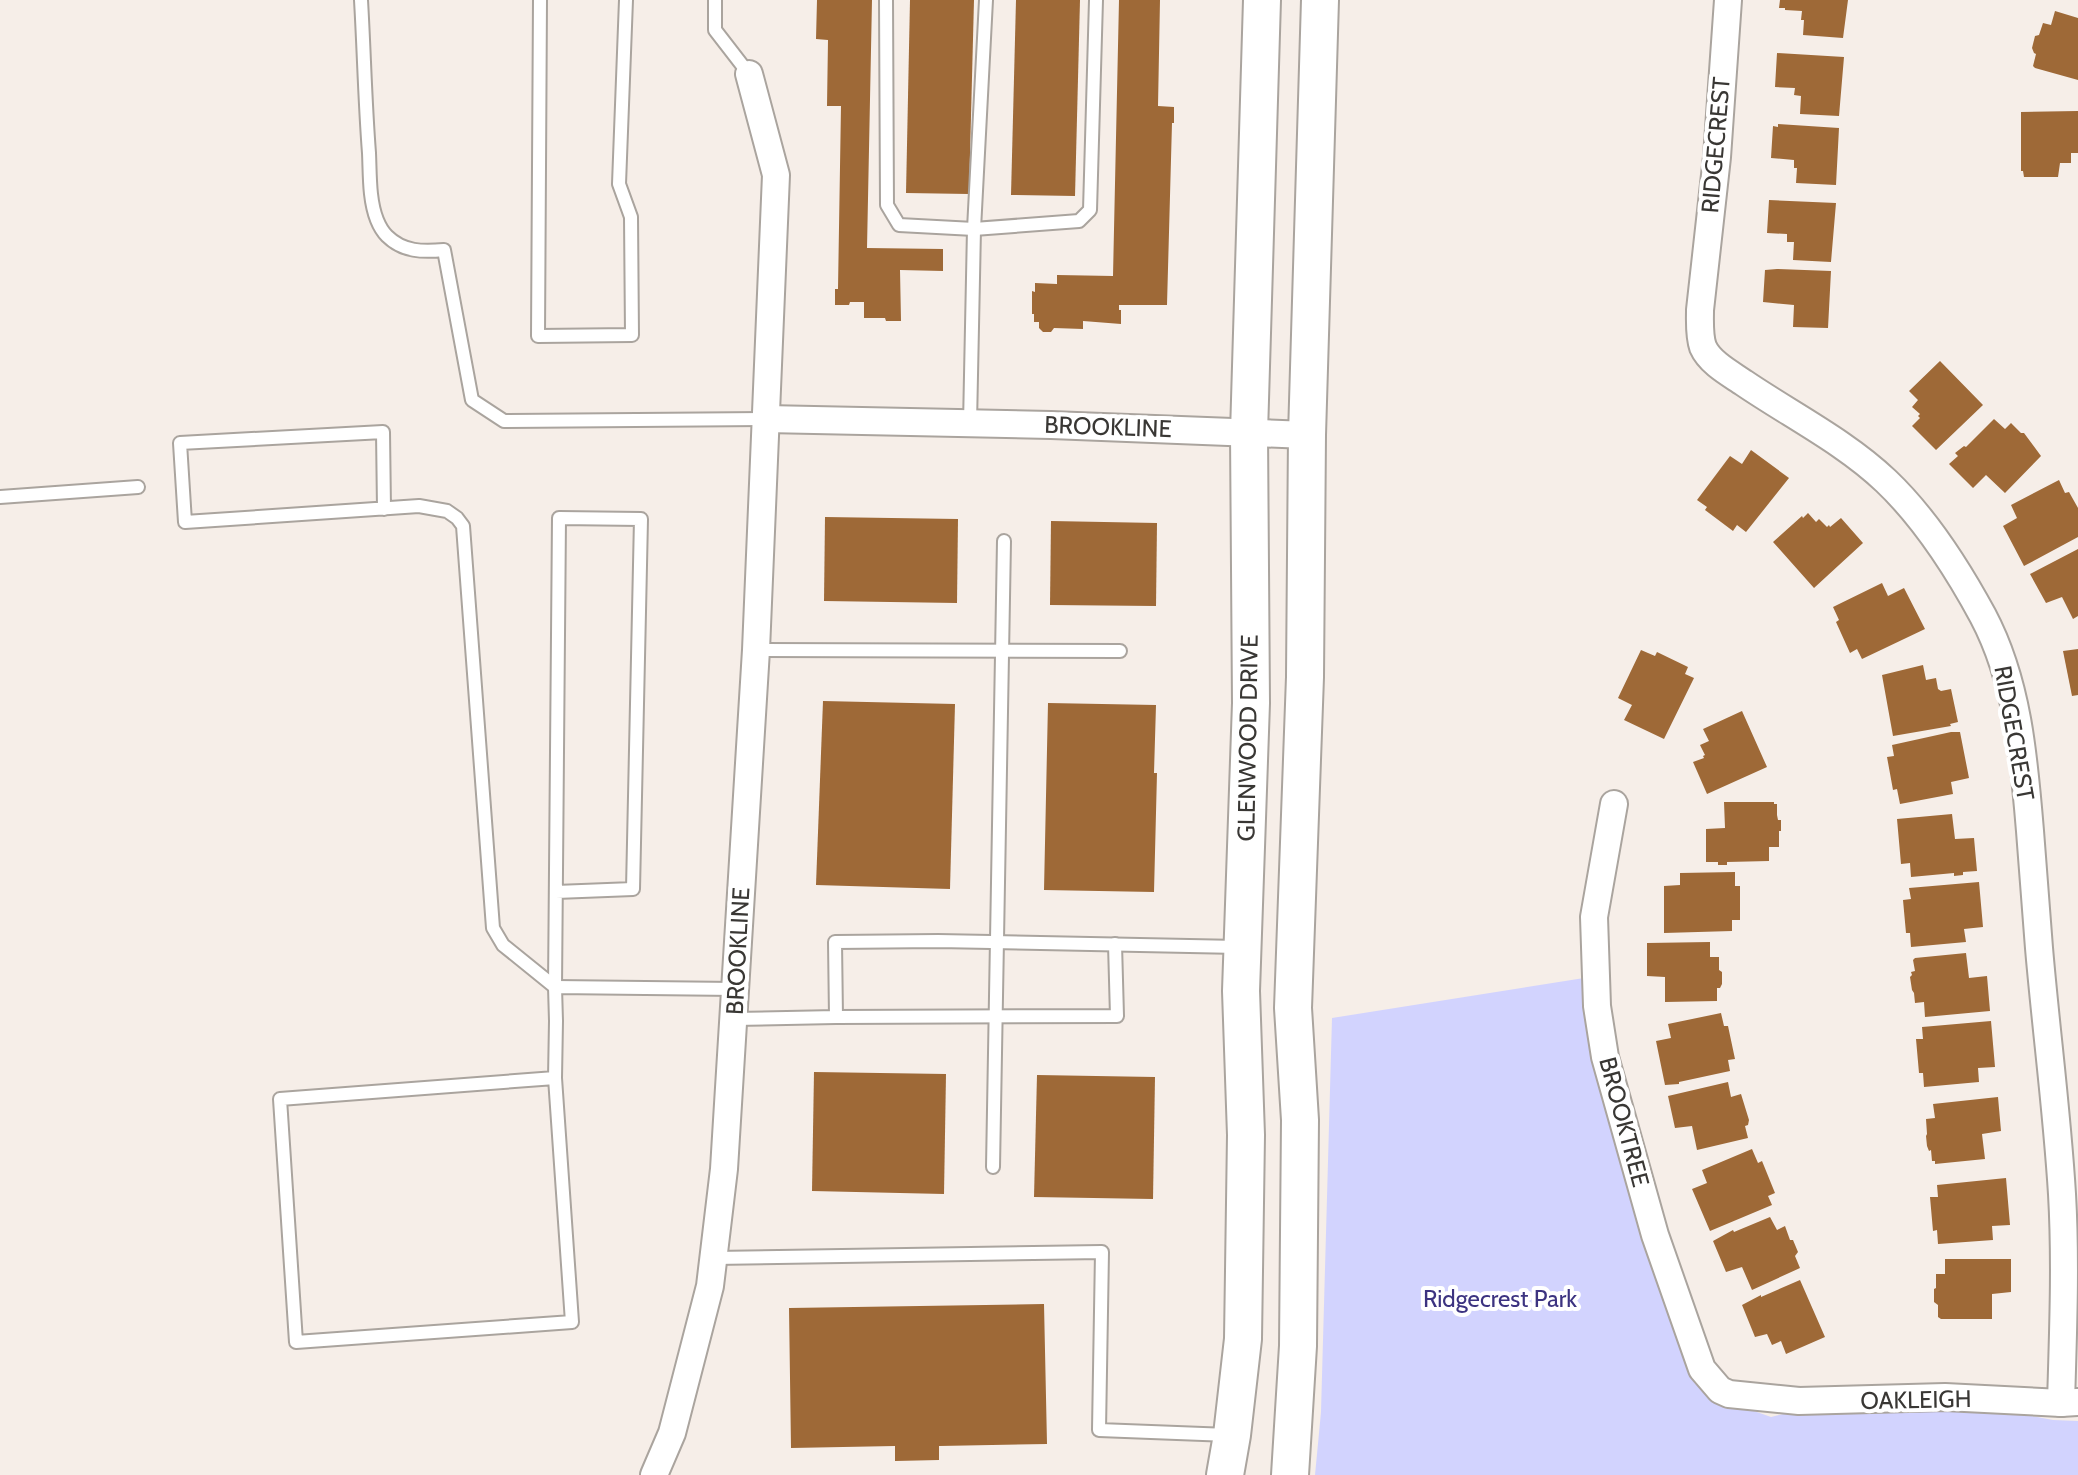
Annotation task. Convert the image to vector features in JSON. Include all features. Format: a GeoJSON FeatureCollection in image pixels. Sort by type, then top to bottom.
{"type":"FeatureCollection","features":[{"type":"Feature","properties":{"kind":"main road","name":"GLENWOOD DRIVE"},"geometry":{"type":"LineString","coordinates":[[1225,1475],[1243,1339],[1246,1135],[1241,991],[1251,703],[1249,433],[1262,0]]}},
{"type":"Feature","properties":{"kind":"main road"},"geometry":{"type":"LineString","coordinates":[[1290,1475],[1298,1346],[1300,1120],[1293,1008],[1305,677],[1307,435],[1320,0]]}},
{"type":"Feature","properties":{"kind":"street","name":"RIDGECREST"},"geometry":{"type":"LineString","coordinates":[[1728,0],[1717,157],[1700,310],[1703,347],[1712,360],[1723,368],[1843,447],[1884,479],[1903,499],[1952,563],[1984,618],[2003,663],[2014,704],[2025,777],[2062,1194],[2070,1402]]}},
{"type":"Feature","properties":{"kind":"street","name":"BROOKLINE"},"geometry":{"type":"LineString","coordinates":[[654,1475],[672,1433],[710,1286],[724,1169],[756,650],[776,175],[749,74]]}},
{"type":"Feature","properties":{"kind":"street","name":"BROOKLINE"},"geometry":{"type":"LineString","coordinates":[[766,419],[1051,425],[1307,435]]}},
{"type":"Feature","properties":{"kind":"street","name":"BROOKTREE"},"geometry":{"type":"LineString","coordinates":[[1614,804],[1594,917],[1597,1006],[1605,1057],[1655,1235],[1702,1369],[1720,1390],[1754,1397]]}},
{"type":"Feature","properties":{"kind":"street","name":"OAKLEIGH"},"geometry":{"type":"LineString","coordinates":[[1754,1397],[1799,1401],[1945,1397],[2070,1402]]}},
{"type":"Feature","properties":{"kind":"lane"},"geometry":{"type":"LineString","coordinates":[[361,0],[372,195],[377,220],[385,235],[398,245],[423,252],[444,250],[472,400],[504,421],[766,419]]}},
{"type":"Feature","properties":{"kind":"lane"},"geometry":{"type":"LineString","coordinates":[[540,0],[538,336],[632,335],[631,217],[619,184],[626,0]]}},
{"type":"Feature","properties":{"kind":"lane"},"geometry":{"type":"LineString","coordinates":[[715,0],[715,30],[749,74]]}},
{"type":"Feature","properties":{"kind":"lane"},"geometry":{"type":"LineString","coordinates":[[886,0],[887,205],[899,225],[974,229],[1079,221],[1090,210],[1096,0]]}},
{"type":"Feature","properties":{"kind":"lane"},"geometry":{"type":"LineString","coordinates":[[970,424],[974,229],[986,0]]}},
{"type":"Feature","properties":{"kind":"lane"},"geometry":{"type":"LineString","coordinates":[[384,509],[383,432],[180,443],[185,522],[384,509],[419,506],[447,511],[457,518],[463,526],[493,928],[503,945],[555,987],[736,989]]}},
{"type":"Feature","properties":{"kind":"lane"},"geometry":{"type":"LineString","coordinates":[[0,497],[138,487]]}},
{"type":"Feature","properties":{"kind":"lane"},"geometry":{"type":"LineString","coordinates":[[555,1078],[280,1099],[296,1342],[572,1322],[555,1078],[555,987],[559,518],[641,519],[633,889],[556,892]]}},
{"type":"Feature","properties":{"kind":"lane"},"geometry":{"type":"LineString","coordinates":[[993,1167],[1004,541]]}},
{"type":"Feature","properties":{"kind":"lane"},"geometry":{"type":"LineString","coordinates":[[756,650],[1120,651]]}},
{"type":"Feature","properties":{"kind":"lane"},"geometry":{"type":"LineString","coordinates":[[836,1017],[835,942],[1243,947]]}},
{"type":"Feature","properties":{"kind":"lane"},"geometry":{"type":"LineString","coordinates":[[734,1019],[1117,1016],[1115,944]]}},
{"type":"Feature","properties":{"kind":"lane"},"geometry":{"type":"LineString","coordinates":[[714,1258],[1102,1252],[1099,1430],[1232,1435]]}},
{"type":"Feature","properties":{"kind":"green space","name":"Ridgecrest Park"},"geometry":{"type":"Polygon","coordinates":[[[1603,975],[1627,1117],[1713,1385],[1737,1405],[1771,1417],[1815,1406],[1979,1406],[2053,1420],[2078,1421],[2078,1475],[1315,1475],[1321,1412],[1332,1018],[1603,975]]]}},
{"type":"Feature","properties":{"kind":"building"},"geometry":{"type":"Polygon","coordinates":[[[817,0],[872,0],[867,248],[943,249],[943,271],[900,270],[901,321],[864,318],[864,302],[835,305],[835,289],[838,289],[841,106],[827,106],[828,40],[816,39],[817,0]]]}},
{"type":"Feature","properties":{"kind":"building"},"geometry":{"type":"Polygon","coordinates":[[[910,0],[974,0],[969,194],[906,193],[910,0]]]}},
{"type":"Feature","properties":{"kind":"building"},"geometry":{"type":"Polygon","coordinates":[[[1016,0],[1080,0],[1075,196],[1011,195],[1016,0]]]}},
{"type":"Feature","properties":{"kind":"building"},"geometry":{"type":"Polygon","coordinates":[[[1119,0],[1160,0],[1158,106],[1174,107],[1167,305],[1119,305],[1121,324],[1083,321],[1083,329],[1054,328],[1051,332],[1043,332],[1039,322],[1034,322],[1032,314],[1035,283],[1057,284],[1057,275],[1113,276],[1119,0]]]}},
{"type":"Feature","properties":{"kind":"building"},"geometry":{"type":"Polygon","coordinates":[[[1780,0],[1848,0],[1843,38],[1803,35],[1802,11],[1779,8],[1780,0]]]}},
{"type":"Feature","properties":{"kind":"building"},"geometry":{"type":"Polygon","coordinates":[[[2055,11],[2078,18],[2078,80],[2033,66],[2035,36],[2039,35],[2043,23],[2051,25],[2055,11]]]}},
{"type":"Feature","properties":{"kind":"building"},"geometry":{"type":"Polygon","coordinates":[[[1777,53],[1844,57],[1839,116],[1800,114],[1801,96],[1794,95],[1795,88],[1775,87],[1777,53]]]}},
{"type":"Feature","properties":{"kind":"building"},"geometry":{"type":"Polygon","coordinates":[[[2078,111],[2078,153],[2071,153],[2071,163],[2060,163],[2058,177],[2024,177],[2021,171],[2021,112],[2078,111]]]}},
{"type":"Feature","properties":{"kind":"building"},"geometry":{"type":"Polygon","coordinates":[[[1778,124],[1839,128],[1836,185],[1796,183],[1794,160],[1771,158],[1773,126],[1778,127],[1778,124]]]}},
{"type":"Feature","properties":{"kind":"building"},"geometry":{"type":"Polygon","coordinates":[[[1769,200],[1836,203],[1831,262],[1793,260],[1794,242],[1787,242],[1787,234],[1767,233],[1769,200]]]}},
{"type":"Feature","properties":{"kind":"building"},"geometry":{"type":"Polygon","coordinates":[[[1765,270],[1831,271],[1828,328],[1793,327],[1794,305],[1763,302],[1765,270]]]}},
{"type":"Feature","properties":{"kind":"building"},"geometry":{"type":"Polygon","coordinates":[[[1940,361],[1983,405],[1936,450],[1912,426],[1920,414],[1912,407],[1918,400],[1909,391],[1940,361]]]}},
{"type":"Feature","properties":{"kind":"building"},"geometry":{"type":"Polygon","coordinates":[[[1994,419],[2005,429],[2011,423],[2024,433],[2041,456],[2005,493],[1986,475],[1973,488],[1949,464],[1958,456],[1955,453],[1966,447],[1994,419]]]}},
{"type":"Feature","properties":{"kind":"building"},"geometry":{"type":"Polygon","coordinates":[[[1751,450],[1789,478],[1746,532],[1737,525],[1733,531],[1697,500],[1730,456],[1742,464],[1751,450]]]}},
{"type":"Feature","properties":{"kind":"building"},"geometry":{"type":"Polygon","coordinates":[[[2059,480],[2078,508],[2078,537],[2024,566],[2003,526],[2017,518],[2011,505],[2059,480]]]}},
{"type":"Feature","properties":{"kind":"building"},"geometry":{"type":"Polygon","coordinates":[[[1808,513],[1816,522],[1819,519],[1827,527],[1841,518],[1863,543],[1814,588],[1773,542],[1808,513]]]}},
{"type":"Feature","properties":{"kind":"building"},"geometry":{"type":"Polygon","coordinates":[[[825,517],[958,519],[957,603],[824,601],[825,517]]]}},
{"type":"Feature","properties":{"kind":"building"},"geometry":{"type":"Polygon","coordinates":[[[1051,521],[1157,523],[1156,606],[1050,605],[1051,521]]]}},
{"type":"Feature","properties":{"kind":"building"},"geometry":{"type":"Polygon","coordinates":[[[2078,549],[2078,616],[2073,619],[2062,597],[2046,603],[2030,574],[2078,549]]]}},
{"type":"Feature","properties":{"kind":"building"},"geometry":{"type":"Polygon","coordinates":[[[1882,583],[1888,596],[1904,588],[1925,629],[1862,659],[1857,649],[1850,653],[1833,607],[1882,583]]]}},
{"type":"Feature","properties":{"kind":"building"},"geometry":{"type":"Polygon","coordinates":[[[2078,649],[2078,695],[2072,696],[2063,651],[2078,649]]]}},
{"type":"Feature","properties":{"kind":"building"},"geometry":{"type":"Polygon","coordinates":[[[1641,650],[1655,656],[1657,652],[1688,667],[1685,674],[1694,678],[1664,739],[1624,720],[1632,705],[1618,698],[1641,650]]]}},
{"type":"Feature","properties":{"kind":"building"},"geometry":{"type":"Polygon","coordinates":[[[1923,665],[1926,680],[1936,678],[1941,691],[1951,689],[1958,722],[1951,726],[1893,736],[1882,675],[1923,665]]]}},
{"type":"Feature","properties":{"kind":"building"},"geometry":{"type":"Polygon","coordinates":[[[823,701],[955,704],[950,889],[816,885],[823,701]]]}},
{"type":"Feature","properties":{"kind":"building"},"geometry":{"type":"Polygon","coordinates":[[[1048,703],[1156,705],[1154,892],[1044,890],[1048,703]]]}},
{"type":"Feature","properties":{"kind":"building"},"geometry":{"type":"Polygon","coordinates":[[[1742,711],[1767,767],[1707,794],[1693,762],[1705,755],[1700,745],[1709,741],[1703,729],[1742,711]]]}},
{"type":"Feature","properties":{"kind":"building"},"geometry":{"type":"Polygon","coordinates":[[[1960,732],[1969,778],[1951,782],[1953,794],[1900,804],[1897,789],[1893,790],[1887,757],[1894,756],[1892,745],[1960,732]]]}},
{"type":"Feature","properties":{"kind":"building"},"geometry":{"type":"Polygon","coordinates":[[[1724,802],[1777,804],[1778,820],[1781,820],[1779,847],[1769,847],[1769,861],[1727,862],[1727,865],[1706,862],[1706,829],[1725,828],[1724,802]]]}},
{"type":"Feature","properties":{"kind":"building"},"geometry":{"type":"Polygon","coordinates":[[[1952,814],[1955,839],[1974,838],[1977,871],[1954,876],[1954,873],[1911,877],[1910,863],[1901,864],[1897,819],[1952,814]]]}},
{"type":"Feature","properties":{"kind":"building"},"geometry":{"type":"Polygon","coordinates":[[[1735,872],[1735,886],[1740,886],[1740,920],[1732,920],[1732,931],[1664,933],[1664,886],[1680,885],[1680,873],[1735,872]]]}},
{"type":"Feature","properties":{"kind":"building"},"geometry":{"type":"Polygon","coordinates":[[[1979,882],[1983,927],[1964,929],[1966,942],[1911,947],[1910,933],[1906,933],[1903,900],[1911,899],[1909,888],[1979,882]]]}},
{"type":"Feature","properties":{"kind":"building"},"geometry":{"type":"Polygon","coordinates":[[[1710,942],[1710,957],[1719,957],[1719,970],[1722,972],[1717,1001],[1665,1002],[1665,977],[1647,976],[1647,943],[1710,942]]]}},
{"type":"Feature","properties":{"kind":"building"},"geometry":{"type":"Polygon","coordinates":[[[1966,953],[1969,978],[1987,976],[1990,1011],[1925,1017],[1924,1002],[1915,1003],[1912,990],[1910,977],[1911,972],[1915,971],[1913,960],[1966,953]]]}},
{"type":"Feature","properties":{"kind":"building"},"geometry":{"type":"Polygon","coordinates":[[[1721,1013],[1724,1026],[1728,1026],[1735,1059],[1728,1060],[1730,1071],[1665,1085],[1656,1041],[1671,1038],[1668,1024],[1721,1013]]]}},
{"type":"Feature","properties":{"kind":"building"},"geometry":{"type":"Polygon","coordinates":[[[1991,1021],[1995,1067],[1978,1068],[1979,1082],[1924,1087],[1923,1073],[1919,1073],[1916,1039],[1923,1039],[1922,1027],[1991,1021]]]}},
{"type":"Feature","properties":{"kind":"building"},"geometry":{"type":"Polygon","coordinates":[[[814,1072],[946,1074],[944,1194],[812,1191],[814,1072]]]}},
{"type":"Feature","properties":{"kind":"building"},"geometry":{"type":"Polygon","coordinates":[[[1037,1075],[1155,1077],[1153,1199],[1034,1197],[1037,1075]]]}},
{"type":"Feature","properties":{"kind":"building"},"geometry":{"type":"Polygon","coordinates":[[[1728,1082],[1731,1097],[1741,1094],[1749,1120],[1745,1126],[1748,1138],[1697,1150],[1692,1126],[1675,1128],[1668,1096],[1728,1082]]]}},
{"type":"Feature","properties":{"kind":"building"},"geometry":{"type":"Polygon","coordinates":[[[1998,1097],[2001,1131],[1982,1134],[1985,1159],[1935,1164],[1926,1136],[1926,1119],[1935,1118],[1933,1104],[1998,1097]]]}},
{"type":"Feature","properties":{"kind":"building"},"geometry":{"type":"Polygon","coordinates":[[[1752,1149],[1758,1163],[1762,1161],[1775,1193],[1768,1196],[1772,1205],[1710,1231],[1692,1189],[1707,1183],[1702,1170],[1752,1149]]]}},
{"type":"Feature","properties":{"kind":"building"},"geometry":{"type":"Polygon","coordinates":[[[2006,1178],[2010,1225],[1992,1226],[1993,1240],[1938,1244],[1937,1230],[1933,1231],[1930,1197],[1938,1197],[1937,1185],[2006,1178]]]}},
{"type":"Feature","properties":{"kind":"building"},"geometry":{"type":"Polygon","coordinates":[[[1770,1217],[1777,1230],[1785,1226],[1798,1252],[1795,1256],[1800,1268],[1752,1290],[1742,1267],[1726,1272],[1713,1241],[1770,1217]]]}},
{"type":"Feature","properties":{"kind":"building"},"geometry":{"type":"Polygon","coordinates":[[[1945,1259],[2011,1259],[2011,1292],[1992,1294],[1992,1319],[1938,1317],[1934,1289],[1936,1274],[1945,1274],[1945,1259]]]}},
{"type":"Feature","properties":{"kind":"building"},"geometry":{"type":"Polygon","coordinates":[[[1800,1280],[1825,1337],[1786,1354],[1781,1341],[1772,1345],[1767,1334],[1755,1337],[1742,1305],[1800,1280]]]}},
{"type":"Feature","properties":{"kind":"building"},"geometry":{"type":"Polygon","coordinates":[[[1044,1304],[1047,1444],[939,1446],[939,1460],[895,1461],[895,1446],[791,1448],[789,1308],[1044,1304]]]}}]}
